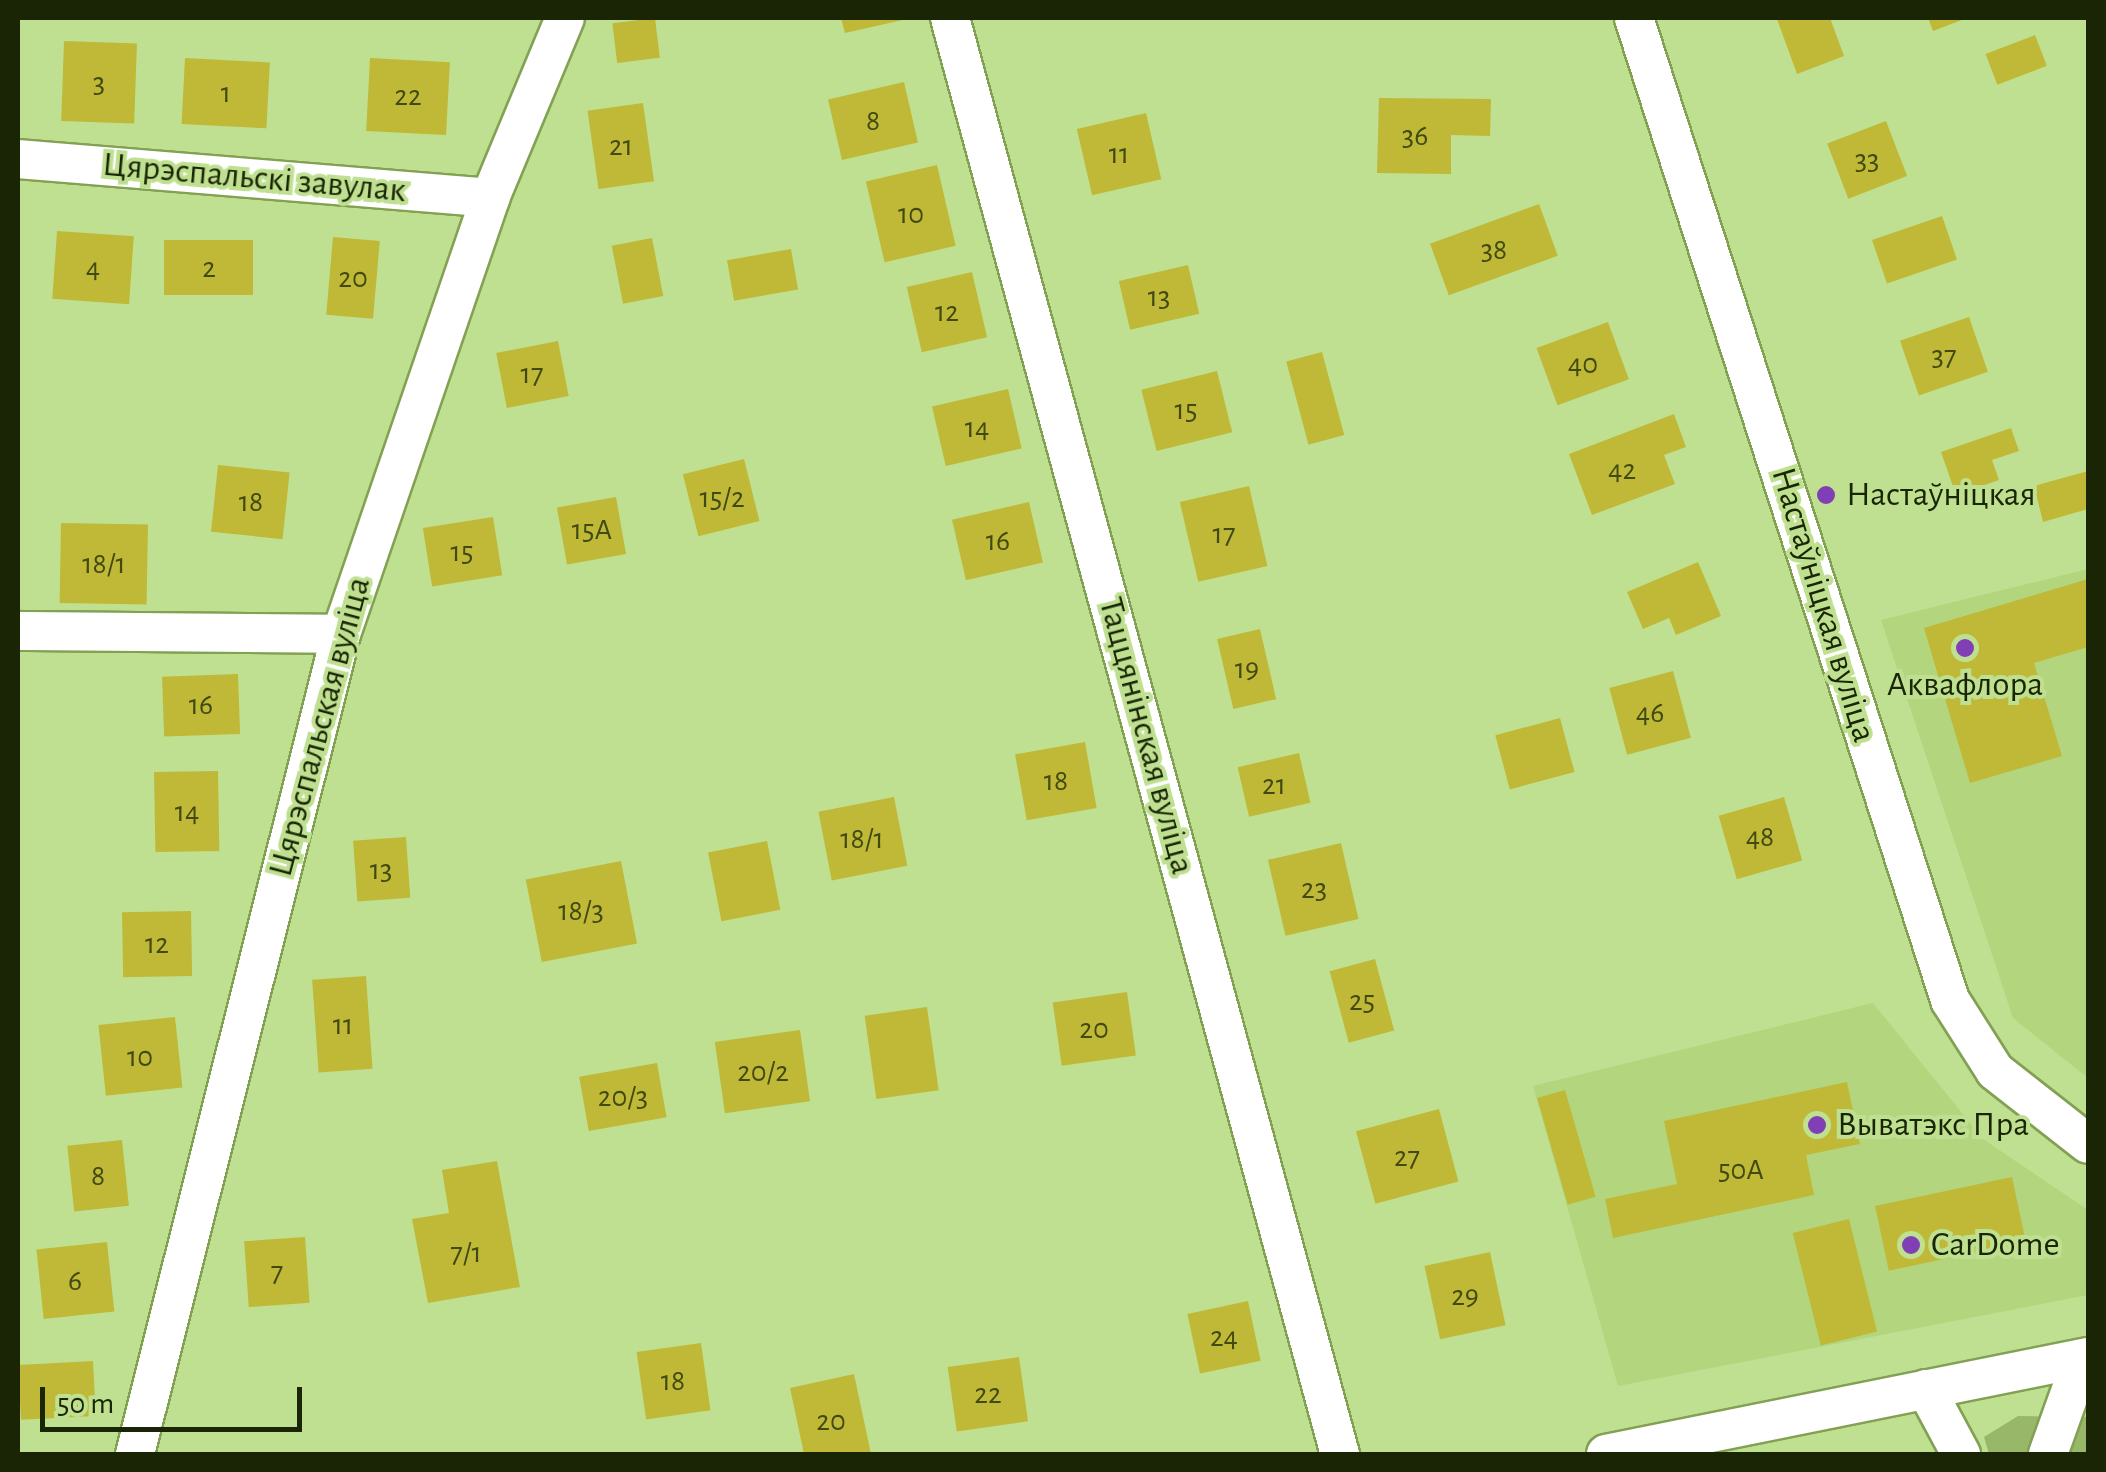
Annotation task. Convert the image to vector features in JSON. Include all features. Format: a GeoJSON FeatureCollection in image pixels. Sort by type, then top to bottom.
{"type":"FeatureCollection","features":[{"type":"Feature","properties":{"kind":"street","name":"Цярэспальская вуліца"},"geometry":{"type":"LineString","coordinates":[[135,1454],[340,634],[490,198],[565,18]]}},
{"type":"Feature","properties":{"kind":"street","name":"Таццянінская вуліца"},"geometry":{"type":"LineString","coordinates":[[953,18],[1340,1454]]}},
{"type":"Feature","properties":{"kind":"street","name":"Настаўніцкая вуліца"},"geometry":{"type":"LineString","coordinates":[[1634,18],[1950,1000],[1995,1071],[2088,1144]]}},
{"type":"Feature","properties":{"kind":"street","name":"Цярэспальскі завулак"},"geometry":{"type":"LineString","coordinates":[[18,158],[490,198]]}},
{"type":"Feature","properties":{"kind":"street"},"geometry":{"type":"LineString","coordinates":[[18,631],[340,634]]}},
{"type":"Feature","properties":{"kind":"street"},"geometry":{"type":"LineString","coordinates":[[1606,1454],[2085,1358]]}},
{"type":"Feature","properties":{"kind":"street"},"geometry":{"type":"LineString","coordinates":[[2048,1454],[2085,1358]]}},
{"type":"Feature","properties":{"kind":"street"},"geometry":{"type":"LineString","coordinates":[[1926,1390],[1962,1454]]}},
{"type":"Feature","properties":{"kind":"shaded area"},"geometry":{"type":"Polygon","coordinates":[[[2088,569],[2088,1078],[2013,1018],[1881,620],[2088,569]]]}},
{"type":"Feature","properties":{"kind":"shaded area"},"geometry":{"type":"Polygon","coordinates":[[[1873,1003],[1983,1139],[2088,1210],[2088,1295],[1618,1386],[1533,1086],[1873,1003]]]}},
{"type":"Feature","properties":{"kind":"shaded area"},"geometry":{"type":"Polygon","coordinates":[[[2018,1416],[2088,1417],[2088,1454],[1989,1454],[1984,1437],[2018,1416]]]}},
{"type":"Feature","properties":{"kind":"building"},"geometry":{"type":"Polygon","coordinates":[[[655,18],[660,58],[617,63],[612,23],[655,18]]]}},
{"type":"Feature","properties":{"kind":"building"},"geometry":{"type":"Polygon","coordinates":[[[841,18],[907,18],[907,19],[845,33],[841,18]]]}},
{"type":"Feature","properties":{"kind":"building"},"geometry":{"type":"Polygon","coordinates":[[[1830,18],[1844,56],[1797,74],[1777,19],[1830,18]]]}},
{"type":"Feature","properties":{"kind":"building"},"geometry":{"type":"Polygon","coordinates":[[[1928,18],[1967,18],[1933,31],[1928,18]]]}},
{"type":"Feature","properties":{"kind":"building"},"geometry":{"type":"Polygon","coordinates":[[[2035,35],[2047,66],[1997,85],[1986,54],[2035,35]]]}},
{"type":"Feature","properties":{"kind":"building"},"geometry":{"type":"Polygon","coordinates":[[[64,41],[137,44],[134,123],[61,121],[64,41]]]}},
{"type":"Feature","properties":{"kind":"building"},"geometry":{"type":"Polygon","coordinates":[[[185,58],[270,62],[266,128],[182,124],[185,58]]]}},
{"type":"Feature","properties":{"kind":"building"},"geometry":{"type":"Polygon","coordinates":[[[370,58],[450,62],[446,135],[366,131],[370,58]]]}},
{"type":"Feature","properties":{"kind":"building"},"geometry":{"type":"Polygon","coordinates":[[[904,82],[918,142],[842,160],[828,100],[904,82]]]}},
{"type":"Feature","properties":{"kind":"building"},"geometry":{"type":"Polygon","coordinates":[[[1379,98],[1491,99],[1490,136],[1451,135],[1451,174],[1377,173],[1379,98]]]}},
{"type":"Feature","properties":{"kind":"building"},"geometry":{"type":"Polygon","coordinates":[[[643,103],[654,181],[599,189],[588,111],[643,103]]]}},
{"type":"Feature","properties":{"kind":"building"},"geometry":{"type":"Polygon","coordinates":[[[1146,113],[1161,179],[1092,195],[1077,129],[1146,113]]]}},
{"type":"Feature","properties":{"kind":"building"},"geometry":{"type":"Polygon","coordinates":[[[1886,121],[1907,176],[1848,199],[1827,144],[1886,121]]]}},
{"type":"Feature","properties":{"kind":"building"},"geometry":{"type":"Polygon","coordinates":[[[937,165],[956,246],[885,262],[866,181],[937,165]]]}},
{"type":"Feature","properties":{"kind":"building"},"geometry":{"type":"Polygon","coordinates":[[[1539,204],[1558,256],[1449,295],[1430,244],[1539,204]]]}},
{"type":"Feature","properties":{"kind":"building"},"geometry":{"type":"Polygon","coordinates":[[[1942,216],[1957,259],[1887,284],[1872,240],[1942,216]]]}},
{"type":"Feature","properties":{"kind":"building"},"geometry":{"type":"Polygon","coordinates":[[[57,231],[134,236],[129,304],[52,299],[57,231]]]}},
{"type":"Feature","properties":{"kind":"building"},"geometry":{"type":"Polygon","coordinates":[[[333,237],[380,241],[373,319],[326,315],[333,237]]]}},
{"type":"Feature","properties":{"kind":"building"},"geometry":{"type":"Polygon","coordinates":[[[652,238],[663,296],[623,304],[612,246],[652,238]]]}},
{"type":"Feature","properties":{"kind":"building"},"geometry":{"type":"Polygon","coordinates":[[[164,240],[253,240],[253,295],[164,295],[164,240]]]}},
{"type":"Feature","properties":{"kind":"building"},"geometry":{"type":"Polygon","coordinates":[[[791,249],[798,289],[734,301],[727,260],[791,249]]]}},
{"type":"Feature","properties":{"kind":"building"},"geometry":{"type":"Polygon","coordinates":[[[1188,265],[1199,314],[1130,330],[1119,281],[1188,265]]]}},
{"type":"Feature","properties":{"kind":"building"},"geometry":{"type":"Polygon","coordinates":[[[972,272],[987,337],[922,352],[907,287],[972,272]]]}},
{"type":"Feature","properties":{"kind":"building"},"geometry":{"type":"Polygon","coordinates":[[[1969,317],[1988,372],[1919,396],[1900,341],[1969,317]]]}},
{"type":"Feature","properties":{"kind":"building"},"geometry":{"type":"Polygon","coordinates":[[[1608,322],[1629,379],[1557,405],[1537,348],[1608,322]]]}},
{"type":"Feature","properties":{"kind":"building"},"geometry":{"type":"Polygon","coordinates":[[[558,341],[569,396],[507,408],[496,353],[558,341]]]}},
{"type":"Feature","properties":{"kind":"building"},"geometry":{"type":"Polygon","coordinates":[[[1322,352],[1344,435],[1309,445],[1286,362],[1322,352]]]}},
{"type":"Feature","properties":{"kind":"building"},"geometry":{"type":"Polygon","coordinates":[[[1217,371],[1232,432],[1157,451],[1141,390],[1217,371]]]}},
{"type":"Feature","properties":{"kind":"building"},"geometry":{"type":"Polygon","coordinates":[[[1008,389],[1022,448],[946,466],[932,407],[1008,389]]]}},
{"type":"Feature","properties":{"kind":"building"},"geometry":{"type":"Polygon","coordinates":[[[1674,414],[1686,447],[1664,455],[1675,484],[1592,515],[1569,454],[1674,414]]]}},
{"type":"Feature","properties":{"kind":"building"},"geometry":{"type":"Polygon","coordinates":[[[2011,428],[2019,451],[1992,460],[1999,480],[1956,495],[1941,452],[2011,428]]]}},
{"type":"Feature","properties":{"kind":"building"},"geometry":{"type":"Polygon","coordinates":[[[744,459],[759,521],[698,536],[683,474],[744,459]]]}},
{"type":"Feature","properties":{"kind":"building"},"geometry":{"type":"Polygon","coordinates":[[[218,465],[290,473],[283,539],[211,532],[218,465]]]}},
{"type":"Feature","properties":{"kind":"building"},"geometry":{"type":"Polygon","coordinates":[[[2088,471],[2088,509],[2043,522],[2034,486],[2088,471]]]}},
{"type":"Feature","properties":{"kind":"building"},"geometry":{"type":"Polygon","coordinates":[[[1249,486],[1267,566],[1198,582],[1180,502],[1249,486]]]}},
{"type":"Feature","properties":{"kind":"building"},"geometry":{"type":"Polygon","coordinates":[[[616,497],[626,554],[567,565],[557,507],[616,497]]]}},
{"type":"Feature","properties":{"kind":"building"},"geometry":{"type":"Polygon","coordinates":[[[1029,502],[1043,562],[966,580],[952,520],[1029,502]]]}},
{"type":"Feature","properties":{"kind":"building"},"geometry":{"type":"Polygon","coordinates":[[[493,517],[502,575],[432,586],[423,528],[493,517]]]}},
{"type":"Feature","properties":{"kind":"building"},"geometry":{"type":"Polygon","coordinates":[[[61,523],[148,525],[147,605],[60,603],[61,523]]]}},
{"type":"Feature","properties":{"kind":"building"},"geometry":{"type":"Polygon","coordinates":[[[1698,562],[1721,616],[1676,635],[1669,618],[1643,629],[1627,592],[1698,562]]]}},
{"type":"Feature","properties":{"kind":"building"},"geometry":{"type":"Polygon","coordinates":[[[2088,579],[2088,647],[2034,663],[2062,756],[1970,783],[1924,628],[2088,579]]]}},
{"type":"Feature","properties":{"kind":"building"},"geometry":{"type":"Polygon","coordinates":[[[1260,629],[1276,699],[1233,709],[1217,639],[1260,629]]]}},
{"type":"Feature","properties":{"kind":"building"},"geometry":{"type":"Polygon","coordinates":[[[1673,671],[1691,738],[1627,755],[1609,688],[1673,671]]]}},
{"type":"Feature","properties":{"kind":"building"},"geometry":{"type":"Polygon","coordinates":[[[238,674],[240,734],[164,737],[162,677],[238,674]]]}},
{"type":"Feature","properties":{"kind":"building"},"geometry":{"type":"Polygon","coordinates":[[[1560,718],[1574,772],[1510,789],[1495,735],[1560,718]]]}},
{"type":"Feature","properties":{"kind":"building"},"geometry":{"type":"Polygon","coordinates":[[[1085,742],[1097,808],[1027,820],[1015,754],[1085,742]]]}},
{"type":"Feature","properties":{"kind":"building"},"geometry":{"type":"Polygon","coordinates":[[[1299,753],[1310,803],[1249,817],[1238,767],[1299,753]]]}},
{"type":"Feature","properties":{"kind":"building"},"geometry":{"type":"Polygon","coordinates":[[[218,771],[219,851],[155,852],[154,772],[218,771]]]}},
{"type":"Feature","properties":{"kind":"building"},"geometry":{"type":"Polygon","coordinates":[[[894,797],[907,866],[832,880],[818,812],[894,797]]]}},
{"type":"Feature","properties":{"kind":"building"},"geometry":{"type":"Polygon","coordinates":[[[1784,797],[1802,860],[1737,879],[1719,816],[1784,797]]]}},
{"type":"Feature","properties":{"kind":"building"},"geometry":{"type":"Polygon","coordinates":[[[406,837],[410,898],[357,902],[353,841],[406,837]]]}},
{"type":"Feature","properties":{"kind":"building"},"geometry":{"type":"Polygon","coordinates":[[[767,841],[780,910],[721,921],[708,852],[767,841]]]}},
{"type":"Feature","properties":{"kind":"building"},"geometry":{"type":"Polygon","coordinates":[[[1341,843],[1359,919],[1285,936],[1268,860],[1341,843]]]}},
{"type":"Feature","properties":{"kind":"building"},"geometry":{"type":"Polygon","coordinates":[[[621,861],[637,943],[542,962],[526,880],[621,861]]]}},
{"type":"Feature","properties":{"kind":"building"},"geometry":{"type":"Polygon","coordinates":[[[191,911],[192,976],[123,977],[122,912],[191,911]]]}},
{"type":"Feature","properties":{"kind":"building"},"geometry":{"type":"Polygon","coordinates":[[[1375,959],[1394,1030],[1349,1043],[1330,971],[1375,959]]]}},
{"type":"Feature","properties":{"kind":"building"},"geometry":{"type":"Polygon","coordinates":[[[366,976],[372,1069],[319,1073],[312,980],[366,976]]]}},
{"type":"Feature","properties":{"kind":"building"},"geometry":{"type":"Polygon","coordinates":[[[1127,992],[1136,1055],[1062,1066],[1053,1002],[1127,992]]]}},
{"type":"Feature","properties":{"kind":"building"},"geometry":{"type":"Polygon","coordinates":[[[927,1007],[939,1090],[876,1099],[865,1016],[927,1007]]]}},
{"type":"Feature","properties":{"kind":"building"},"geometry":{"type":"Polygon","coordinates":[[[175,1017],[182,1088],[106,1096],[98,1025],[175,1017]]]}},
{"type":"Feature","properties":{"kind":"building"},"geometry":{"type":"Polygon","coordinates":[[[800,1030],[810,1101],[725,1113],[715,1042],[800,1030]]]}},
{"type":"Feature","properties":{"kind":"building"},"geometry":{"type":"Polygon","coordinates":[[[657,1063],[667,1117],[589,1131],[579,1077],[657,1063]]]}},
{"type":"Feature","properties":{"kind":"building"},"geometry":{"type":"Polygon","coordinates":[[[1847,1082],[1860,1144],[1806,1155],[1814,1195],[1613,1238],[1605,1199],[1677,1184],[1664,1121],[1847,1082]]]}},
{"type":"Feature","properties":{"kind":"building"},"geometry":{"type":"Polygon","coordinates":[[[1565,1090],[1596,1197],[1568,1205],[1537,1098],[1565,1090]]]}},
{"type":"Feature","properties":{"kind":"building"},"geometry":{"type":"Polygon","coordinates":[[[1439,1109],[1458,1181],[1375,1204],[1356,1131],[1439,1109]]]}},
{"type":"Feature","properties":{"kind":"building"},"geometry":{"type":"Polygon","coordinates":[[[122,1140],[129,1206],[74,1211],[67,1146],[122,1140]]]}},
{"type":"Feature","properties":{"kind":"building"},"geometry":{"type":"Polygon","coordinates":[[[497,1161],[520,1287],[428,1303],[412,1219],[449,1213],[442,1170],[497,1161]]]}},
{"type":"Feature","properties":{"kind":"building"},"geometry":{"type":"Polygon","coordinates":[[[2012,1177],[2026,1242],[1889,1271],[1875,1206],[2012,1177]]]}},
{"type":"Feature","properties":{"kind":"building"},"geometry":{"type":"Polygon","coordinates":[[[1849,1219],[1877,1332],[1821,1346],[1793,1233],[1849,1219]]]}},
{"type":"Feature","properties":{"kind":"building"},"geometry":{"type":"Polygon","coordinates":[[[305,1237],[310,1303],[249,1307],[244,1241],[305,1237]]]}},
{"type":"Feature","properties":{"kind":"building"},"geometry":{"type":"Polygon","coordinates":[[[107,1242],[114,1312],[44,1319],[36,1249],[107,1242]]]}},
{"type":"Feature","properties":{"kind":"building"},"geometry":{"type":"Polygon","coordinates":[[[1490,1252],[1506,1325],[1440,1339],[1424,1266],[1490,1252]]]}},
{"type":"Feature","properties":{"kind":"building"},"geometry":{"type":"Polygon","coordinates":[[[1248,1301],[1261,1361],[1200,1374],[1187,1314],[1248,1301]]]}},
{"type":"Feature","properties":{"kind":"building"},"geometry":{"type":"Polygon","coordinates":[[[701,1343],[710,1410],[646,1419],[637,1352],[701,1343]]]}},
{"type":"Feature","properties":{"kind":"building"},"geometry":{"type":"Polygon","coordinates":[[[1019,1357],[1028,1421],[957,1431],[948,1367],[1019,1357]]]}},
{"type":"Feature","properties":{"kind":"building"},"geometry":{"type":"Polygon","coordinates":[[[93,1361],[96,1416],[21,1420],[18,1365],[93,1361]]]}},
{"type":"Feature","properties":{"kind":"building"},"geometry":{"type":"Polygon","coordinates":[[[854,1374],[871,1454],[804,1454],[790,1388],[854,1374]]]}},
{"type":"Feature","properties":{"kind":"place","name":"Настаўніцкая"},"geometry":{"type":"Point","coordinates":[1826,495]}},
{"type":"Feature","properties":{"kind":"place","name":"Аквафлора"},"geometry":{"type":"Point","coordinates":[1965,648]}},
{"type":"Feature","properties":{"kind":"place","name":"Выватэкс Пра"},"geometry":{"type":"Point","coordinates":[1817,1125]}},
{"type":"Feature","properties":{"kind":"place","name":"CarDome"},"geometry":{"type":"Point","coordinates":[1911,1245]}}]}
